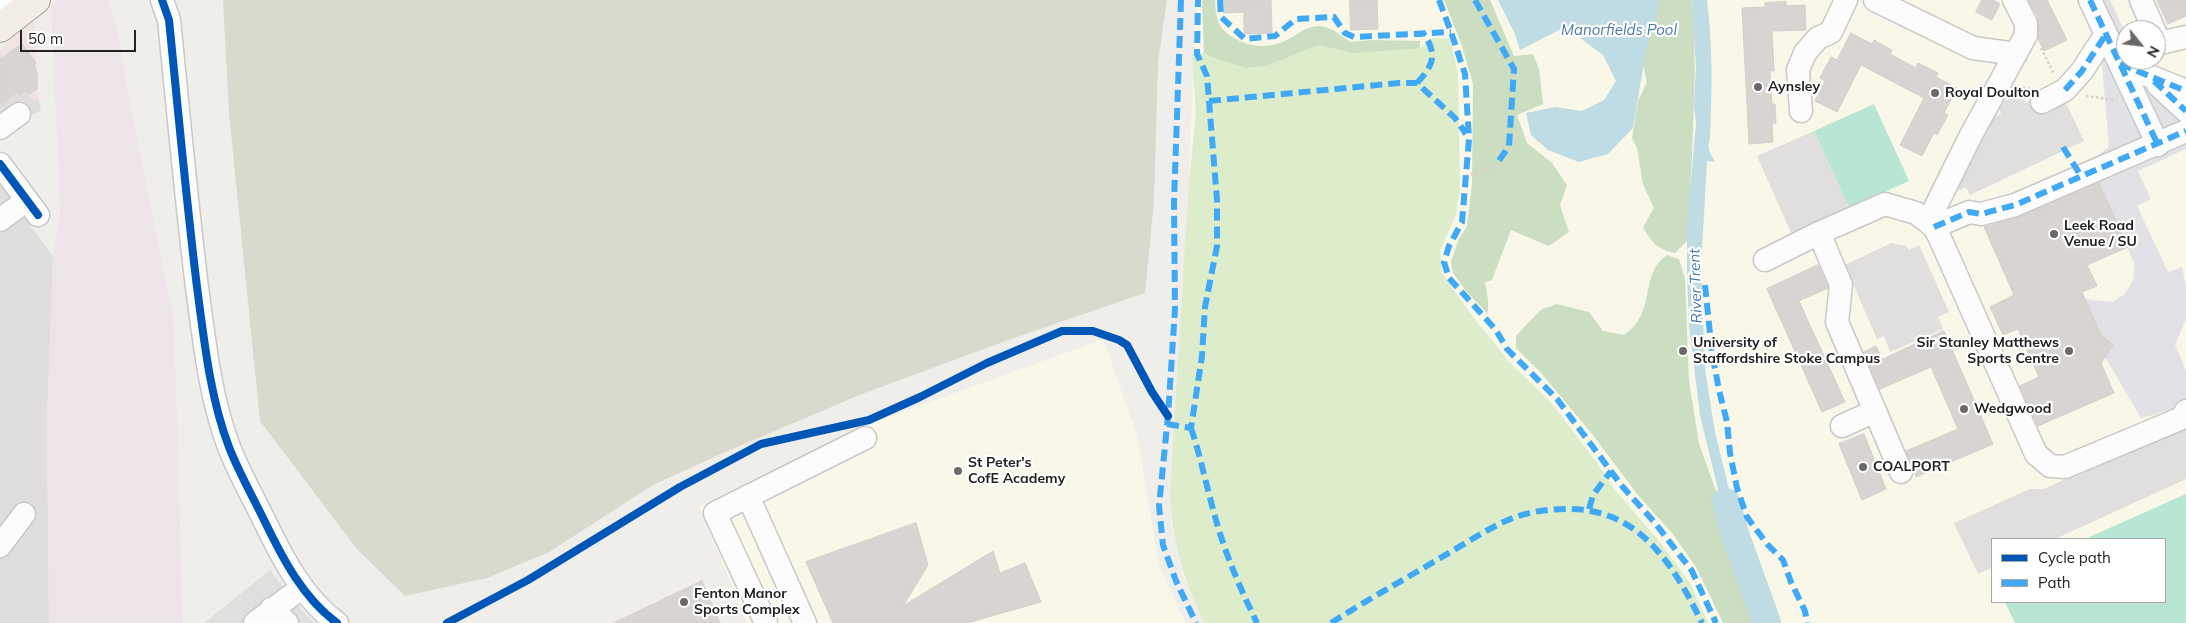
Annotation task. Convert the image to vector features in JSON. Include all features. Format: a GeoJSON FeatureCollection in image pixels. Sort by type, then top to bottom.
{"type":"FeatureCollection","features":[{"type":"Feature","properties":{"kind":"main road"},"geometry":{"type":"LineString","coordinates":[[5,16],[36,0]]}},
{"type":"Feature","properties":{"kind":"street"},"geometry":{"type":"LineString","coordinates":[[162,0],[169,20],[187,208],[203,330],[214,391],[229,446],[277,547],[301,588],[326,615],[337,623]]}},
{"type":"Feature","properties":{"kind":"street"},"geometry":{"type":"LineString","coordinates":[[1801,111],[1798,70],[1805,53],[1818,38],[1831,32],[1846,0]]}},
{"type":"Feature","properties":{"kind":"street"},"geometry":{"type":"LineString","coordinates":[[1874,0],[1973,48],[2016,54]]}},
{"type":"Feature","properties":{"kind":"street"},"geometry":{"type":"LineString","coordinates":[[1931,224],[1971,135],[2026,35],[2026,23],[2014,0]]}},
{"type":"Feature","properties":{"kind":"street"},"geometry":{"type":"LineString","coordinates":[[2090,0],[2116,55]]}},
{"type":"Feature","properties":{"kind":"street"},"geometry":{"type":"LineString","coordinates":[[2141,0],[2150,20]]}},
{"type":"Feature","properties":{"kind":"street"},"geometry":{"type":"LineString","coordinates":[[2042,102],[2064,91],[2082,71],[2106,34]]}},
{"type":"Feature","properties":{"kind":"street"},"geometry":{"type":"LineString","coordinates":[[2166,41],[2186,37]]}},
{"type":"Feature","properties":{"kind":"street"},"geometry":{"type":"LineString","coordinates":[[2123,70],[2158,145]]}},
{"type":"Feature","properties":{"kind":"street"},"geometry":{"type":"LineString","coordinates":[[2136,70],[2172,84],[2186,111]]}},
{"type":"Feature","properties":{"kind":"street"},"geometry":{"type":"LineString","coordinates":[[0,128],[19,114]]}},
{"type":"Feature","properties":{"kind":"street"},"geometry":{"type":"LineString","coordinates":[[1931,224],[1969,212],[1981,214],[2015,205],[2158,145],[2186,131]]}},
{"type":"Feature","properties":{"kind":"street"},"geometry":{"type":"LineString","coordinates":[[0,164],[33,208],[0,220]]}},
{"type":"Feature","properties":{"kind":"street"},"geometry":{"type":"LineString","coordinates":[[1765,260],[1819,233],[1885,204],[1901,207],[1916,213],[1931,224],[2036,454],[2050,466],[2065,467],[2182,418],[2186,411]]}},
{"type":"Feature","properties":{"kind":"street"},"geometry":{"type":"LineString","coordinates":[[1819,233],[1841,285],[1837,322],[1901,472]]}},
{"type":"Feature","properties":{"kind":"street"},"geometry":{"type":"LineString","coordinates":[[1842,426],[1875,411]]}},
{"type":"Feature","properties":{"kind":"street"},"geometry":{"type":"LineString","coordinates":[[766,623],[715,512],[865,438]]}},
{"type":"Feature","properties":{"kind":"street"},"geometry":{"type":"LineString","coordinates":[[748,496],[801,622]]}},
{"type":"Feature","properties":{"kind":"street"},"geometry":{"type":"LineString","coordinates":[[0,546],[24,514]]}},
{"type":"Feature","properties":{"kind":"street"},"geometry":{"type":"LineString","coordinates":[[271,618],[301,588]]}},
{"type":"Feature","properties":{"kind":"path"},"geometry":{"type":"LineString","coordinates":[[2026,23],[2032,30],[2064,91],[2073,94],[2138,103]]}},
{"type":"Feature","properties":{"kind":"path"},"geometry":{"type":"LineString","coordinates":[[1466,176],[1496,165]]}},
{"type":"Feature","properties":{"kind":"shaded area"},"geometry":{"type":"Polygon","coordinates":[[[58,0],[108,0],[117,27],[134,123],[174,320],[183,623],[49,623],[47,425],[53,257],[60,212],[51,6],[58,0]]]}},
{"type":"Feature","properties":{"kind":"shaded area"},"geometry":{"type":"Polygon","coordinates":[[[223,0],[1167,0],[1158,62],[1154,201],[1145,293],[1011,339],[862,394],[723,453],[653,485],[549,552],[487,578],[405,596],[356,548],[260,421],[229,113],[223,0]]]}},
{"type":"Feature","properties":{"kind":"shaded area","name":"University of Staffordshire Stoke Campus"},"geometry":{"type":"Polygon","coordinates":[[[1196,0],[2186,0],[2186,623],[1206,623],[1183,575],[1171,522],[1189,180],[1196,0]]]}},
{"type":"Feature","properties":{"kind":"shaded area"},"geometry":{"type":"Polygon","coordinates":[[[2077,0],[2110,0],[2119,20],[2116,20],[2116,70],[2149,70],[2163,76],[2186,76],[2186,149],[2138,171],[2151,199],[2137,206],[2168,272],[2182,267],[2186,286],[2186,319],[2175,345],[2186,370],[2186,406],[2141,418],[2105,357],[2114,345],[2101,335],[2085,299],[2112,302],[2125,294],[2133,280],[2135,265],[2098,181],[2013,219],[2010,213],[1983,225],[1975,209],[2095,157],[2109,147],[2101,54],[2077,0]]]}},
{"type":"Feature","properties":{"kind":"shaded area"},"geometry":{"type":"Polygon","coordinates":[[[34,21],[39,99],[33,101],[0,54],[0,49],[34,21]]]}},
{"type":"Feature","properties":{"kind":"shaded area"},"geometry":{"type":"Polygon","coordinates":[[[0,54],[33,101],[39,99],[41,110],[0,132],[0,54]]]}},
{"type":"Feature","properties":{"kind":"shaded area"},"geometry":{"type":"Polygon","coordinates":[[[2021,93],[2026,103],[2046,94],[2064,99],[2084,141],[1970,195],[1966,187],[1955,192],[1989,117],[2001,114],[1998,104],[2021,93]]]}},
{"type":"Feature","properties":{"kind":"shaded area"},"geometry":{"type":"Polygon","coordinates":[[[1814,131],[1849,208],[1792,235],[1757,156],[1814,131]]]}},
{"type":"Feature","properties":{"kind":"shaded area"},"geometry":{"type":"Polygon","coordinates":[[[0,183],[53,257],[47,420],[49,623],[0,623],[0,183]]]}},
{"type":"Feature","properties":{"kind":"shaded area"},"geometry":{"type":"Polygon","coordinates":[[[1891,243],[1906,246],[1909,250],[1919,245],[1949,312],[1938,317],[1943,329],[1890,352],[1884,336],[1877,339],[1845,265],[1891,243]]]}},
{"type":"Feature","properties":{"kind":"shaded area","name":"St Peter's CofE Academy"},"geometry":{"type":"Polygon","coordinates":[[[1103,339],[1137,435],[1159,567],[1186,623],[747,623],[699,506],[867,425],[1103,339]]]}},
{"type":"Feature","properties":{"kind":"shaded area"},"geometry":{"type":"Polygon","coordinates":[[[2186,424],[2186,479],[2057,538],[1991,538],[1991,568],[1978,574],[1954,523],[2030,489],[2044,489],[2186,424]]]}},
{"type":"Feature","properties":{"kind":"shaded area"},"geometry":{"type":"Polygon","coordinates":[[[270,570],[298,606],[315,623],[204,623],[270,570]]]}},
{"type":"Feature","properties":{"kind":"green space"},"geometry":{"type":"Polygon","coordinates":[[[1202,0],[1215,0],[1218,22],[1228,34],[1247,44],[1268,46],[1289,39],[1307,29],[1320,26],[1332,30],[1350,42],[1373,40],[1420,41],[1420,48],[1354,53],[1319,45],[1266,66],[1248,68],[1219,60],[1204,53],[1202,0]]]}},
{"type":"Feature","properties":{"kind":"green space"},"geometry":{"type":"Polygon","coordinates":[[[1444,0],[1490,0],[1514,56],[1533,54],[1539,69],[1543,104],[1517,115],[1527,143],[1552,163],[1567,185],[1560,205],[1569,232],[1549,246],[1511,230],[1492,280],[1485,282],[1488,314],[1466,291],[1453,273],[1451,262],[1458,241],[1467,226],[1472,184],[1473,84],[1461,43],[1444,0]]]}},
{"type":"Feature","properties":{"kind":"green space"},"geometry":{"type":"Polygon","coordinates":[[[1628,0],[1692,0],[1695,60],[1689,239],[1675,253],[1655,244],[1643,227],[1654,208],[1643,184],[1637,148],[1632,138],[1638,101],[1647,82],[1628,0]]]}},
{"type":"Feature","properties":{"kind":"green space"},"geometry":{"type":"Polygon","coordinates":[[[1433,38],[1450,39],[1458,74],[1460,187],[1456,215],[1440,250],[1442,273],[1470,313],[1510,363],[1553,405],[1615,490],[1659,541],[1690,583],[1708,623],[1204,623],[1202,619],[1179,557],[1173,526],[1170,492],[1189,180],[1196,114],[1192,54],[1204,53],[1219,60],[1249,68],[1266,66],[1319,45],[1420,48],[1433,38]]]}},
{"type":"Feature","properties":{"kind":"green space"},"geometry":{"type":"Polygon","coordinates":[[[1874,104],[1909,181],[1849,208],[1814,131],[1874,104]]]}},
{"type":"Feature","properties":{"kind":"green space"},"geometry":{"type":"Polygon","coordinates":[[[1667,255],[1679,259],[1685,279],[1689,381],[1699,444],[1747,577],[1759,623],[1723,623],[1696,567],[1672,533],[1637,494],[1593,435],[1542,374],[1516,348],[1516,336],[1528,323],[1542,309],[1557,304],[1589,312],[1603,331],[1624,335],[1641,316],[1653,272],[1658,263],[1667,255]]]}},
{"type":"Feature","properties":{"kind":"green space"},"geometry":{"type":"Polygon","coordinates":[[[2186,494],[2186,623],[2015,623],[2005,603],[2166,603],[2166,538],[2087,538],[2186,494]]]}},
{"type":"Feature","properties":{"kind":"water","name":"Manorfields Pool"},"geometry":{"type":"Polygon","coordinates":[[[1498,0],[1659,0],[1657,15],[1647,45],[1633,128],[1608,154],[1579,162],[1548,150],[1531,135],[1526,113],[1555,107],[1582,111],[1604,100],[1616,81],[1603,55],[1565,27],[1520,50],[1515,34],[1498,0]]]}},
{"type":"Feature","properties":{"kind":"water"},"geometry":{"type":"Polygon","coordinates":[[[1692,0],[1707,0],[1710,35],[1712,87],[1709,146],[1715,162],[1707,161],[1701,268],[1705,369],[1715,432],[1740,535],[1730,539],[1700,415],[1689,326],[1687,224],[1696,123],[1694,105],[1696,66],[1692,0]]]}},
{"type":"Feature","properties":{"kind":"building"},"geometry":{"type":"Polygon","coordinates":[[[1223,0],[1271,0],[1272,33],[1244,34],[1244,12],[1224,13],[1223,0]]]}},
{"type":"Feature","properties":{"kind":"building"},"geometry":{"type":"Polygon","coordinates":[[[1350,0],[1377,0],[1378,29],[1351,30],[1350,0]]]}},
{"type":"Feature","properties":{"kind":"building"},"geometry":{"type":"Polygon","coordinates":[[[1982,0],[1993,0],[2000,4],[1992,20],[1976,12],[1982,0]]]}},
{"type":"Feature","properties":{"kind":"building"},"geometry":{"type":"Polygon","coordinates":[[[2029,0],[2047,0],[2067,40],[2044,51],[2038,39],[2038,17],[2029,0]]]}},
{"type":"Feature","properties":{"kind":"building"},"geometry":{"type":"Polygon","coordinates":[[[2157,0],[2186,0],[2186,16],[2168,24],[2157,0]]]}},
{"type":"Feature","properties":{"kind":"building","name":"Aynsley"},"geometry":{"type":"Polygon","coordinates":[[[1786,2],[1786,6],[1805,5],[1806,30],[1772,31],[1774,71],[1770,71],[1772,104],[1775,104],[1776,123],[1772,124],[1773,142],[1749,144],[1742,8],[1765,7],[1765,3],[1786,2]]]}},
{"type":"Feature","properties":{"kind":"building","name":"Royal Doulton"},"geometry":{"type":"Polygon","coordinates":[[[1851,33],[1872,44],[1874,40],[1892,50],[1890,54],[1916,68],[1918,63],[1938,73],[1936,77],[1957,88],[1944,113],[1948,115],[1937,135],[1934,133],[1922,156],[1900,145],[1924,98],[1861,65],[1837,112],[1815,101],[1825,81],[1820,78],[1831,57],[1837,60],[1851,33]]]}},
{"type":"Feature","properties":{"kind":"building"},"geometry":{"type":"Polygon","coordinates":[[[22,44],[36,63],[34,65],[37,73],[37,89],[29,94],[26,90],[19,95],[17,92],[0,105],[0,60],[22,44]]]}},
{"type":"Feature","properties":{"kind":"building"},"geometry":{"type":"Polygon","coordinates":[[[2099,183],[2128,247],[2087,265],[2097,286],[2082,292],[2101,335],[2114,345],[2101,363],[2114,393],[2038,426],[2020,386],[2039,377],[2018,329],[2003,335],[1990,307],[2014,295],[1984,227],[2020,217],[2099,183]]]}},
{"type":"Feature","properties":{"kind":"building"},"geometry":{"type":"Polygon","coordinates":[[[1818,265],[1828,288],[1799,301],[1845,402],[1822,412],[1767,289],[1818,265]]]}},
{"type":"Feature","properties":{"kind":"building","name":"Wedgwood"},"geometry":{"type":"Polygon","coordinates":[[[1944,331],[1993,444],[1916,477],[1906,451],[1958,429],[1931,367],[1880,389],[1864,352],[1876,346],[1882,359],[1944,331]]]}},
{"type":"Feature","properties":{"kind":"building","name":"COALPORT"},"geometry":{"type":"Polygon","coordinates":[[[1864,434],[1886,489],[1862,500],[1839,444],[1864,434]]]}},
{"type":"Feature","properties":{"kind":"building"},"geometry":{"type":"Polygon","coordinates":[[[916,523],[928,565],[903,606],[993,551],[1000,573],[1025,563],[1041,602],[967,623],[833,623],[806,562],[916,523]]]}},
{"type":"Feature","properties":{"kind":"building","name":"Fenton Manor Sports Complex"},"geometry":{"type":"Polygon","coordinates":[[[702,581],[720,623],[614,623],[702,581]]]}},
{"type":"Feature","properties":{"kind":"waterway","name":"River Trent"},"geometry":{"type":"LineString","coordinates":[[1726,502],[1735,534],[1767,623]]}},
{"type":"Feature","properties":{"kind":"marked path"},"geometry":{"type":"LineString","coordinates":[[1181,0],[1174,202],[1175,309],[1168,416],[1159,506],[1163,545],[1176,581],[1196,623]]}},
{"type":"Feature","properties":{"kind":"marked path"},"geometry":{"type":"LineString","coordinates":[[1167,424],[1191,428],[1202,356],[1205,307],[1217,246],[1217,200],[1207,76],[1197,54],[1198,0]]}},
{"type":"Feature","properties":{"kind":"marked path"},"geometry":{"type":"LineString","coordinates":[[1220,0],[1221,17],[1245,39],[1275,36],[1296,19],[1334,17],[1345,33],[1354,37],[1451,32]]}},
{"type":"Feature","properties":{"kind":"marked path"},"geometry":{"type":"LineString","coordinates":[[1439,0],[1465,74],[1469,139],[1462,222],[1449,246],[1444,262],[1449,278],[1496,330],[1507,349],[1557,399],[1622,486],[1655,523],[1692,571],[1716,623]]}},
{"type":"Feature","properties":{"kind":"marked path"},"geometry":{"type":"LineString","coordinates":[[1475,0],[1514,69],[1509,146],[1496,165]]}},
{"type":"Feature","properties":{"kind":"marked path"},"geometry":{"type":"LineString","coordinates":[[2090,0],[2158,145]]}},
{"type":"Feature","properties":{"kind":"marked path"},"geometry":{"type":"LineString","coordinates":[[1417,83],[1427,71],[1432,60],[1431,48],[1424,34]]}},
{"type":"Feature","properties":{"kind":"marked path"},"geometry":{"type":"LineString","coordinates":[[2065,90],[2082,71],[2106,34]]}},
{"type":"Feature","properties":{"kind":"marked path"},"geometry":{"type":"LineString","coordinates":[[2135,70],[2186,91]]}},
{"type":"Feature","properties":{"kind":"marked path"},"geometry":{"type":"LineString","coordinates":[[2154,81],[2186,111]]}},
{"type":"Feature","properties":{"kind":"marked path"},"geometry":{"type":"LineString","coordinates":[[1209,101],[1399,83],[1417,83],[1455,118],[1466,134]]}},
{"type":"Feature","properties":{"kind":"marked path"},"geometry":{"type":"LineString","coordinates":[[1934,227],[1969,212],[1981,214],[2015,205],[2186,131]]}},
{"type":"Feature","properties":{"kind":"marked path"},"geometry":{"type":"LineString","coordinates":[[2063,147],[2081,176]]}},
{"type":"Feature","properties":{"kind":"marked path"},"geometry":{"type":"LineString","coordinates":[[1705,285],[1712,353],[1727,422],[1730,453],[1737,488],[1747,517],[1767,544],[1783,560],[1805,611],[1807,623]]}},
{"type":"Feature","properties":{"kind":"marked path"},"geometry":{"type":"LineString","coordinates":[[1191,428],[1224,547],[1257,623]]}},
{"type":"Feature","properties":{"kind":"marked path"},"geometry":{"type":"LineString","coordinates":[[1589,509],[1593,495],[1611,471]]}},
{"type":"Feature","properties":{"kind":"marked path"},"geometry":{"type":"LineString","coordinates":[[1331,623],[1499,524],[1529,513],[1567,509],[1592,511],[1615,518],[1634,529],[1666,561],[1691,601],[1702,623]]}},
{"type":"Feature","properties":{"kind":"cycle path"},"geometry":{"type":"LineString","coordinates":[[162,0],[169,20],[202,327],[212,389],[222,428],[237,466],[287,564],[314,602],[337,623]]}},
{"type":"Feature","properties":{"kind":"cycle path"},"geometry":{"type":"LineString","coordinates":[[0,164],[38,215]]}},
{"type":"Feature","properties":{"kind":"cycle path"},"geometry":{"type":"LineString","coordinates":[[447,623],[528,580],[680,487],[761,444],[869,420],[987,363],[1062,331],[1093,331],[1119,340],[1127,345],[1152,392],[1168,416]]}},
{"type":"Feature","properties":{"kind":"place","name":"Aynsley"},"geometry":{"type":"Point","coordinates":[1758,87]}},
{"type":"Feature","properties":{"kind":"place","name":"Royal Doulton"},"geometry":{"type":"Point","coordinates":[1935,93]}},
{"type":"Feature","properties":{"kind":"place","name":"Leek Road Venue / SU"},"geometry":{"type":"Point","coordinates":[2054,234]}},
{"type":"Feature","properties":{"kind":"place","name":"University of Staffordshire Stoke Campus"},"geometry":{"type":"Point","coordinates":[1683,351]}},
{"type":"Feature","properties":{"kind":"place","name":"Sir Stanley Matthews Sports Centre"},"geometry":{"type":"Point","coordinates":[2069,351]}},
{"type":"Feature","properties":{"kind":"place","name":"Wedgwood"},"geometry":{"type":"Point","coordinates":[1964,409]}},
{"type":"Feature","properties":{"kind":"place","name":"COALPORT"},"geometry":{"type":"Point","coordinates":[1863,467]}},
{"type":"Feature","properties":{"kind":"place","name":"St Peter's CofE Academy"},"geometry":{"type":"Point","coordinates":[958,471]}},
{"type":"Feature","properties":{"kind":"place","name":"Fenton Manor Sports Complex"},"geometry":{"type":"Point","coordinates":[684,602]}}]}
